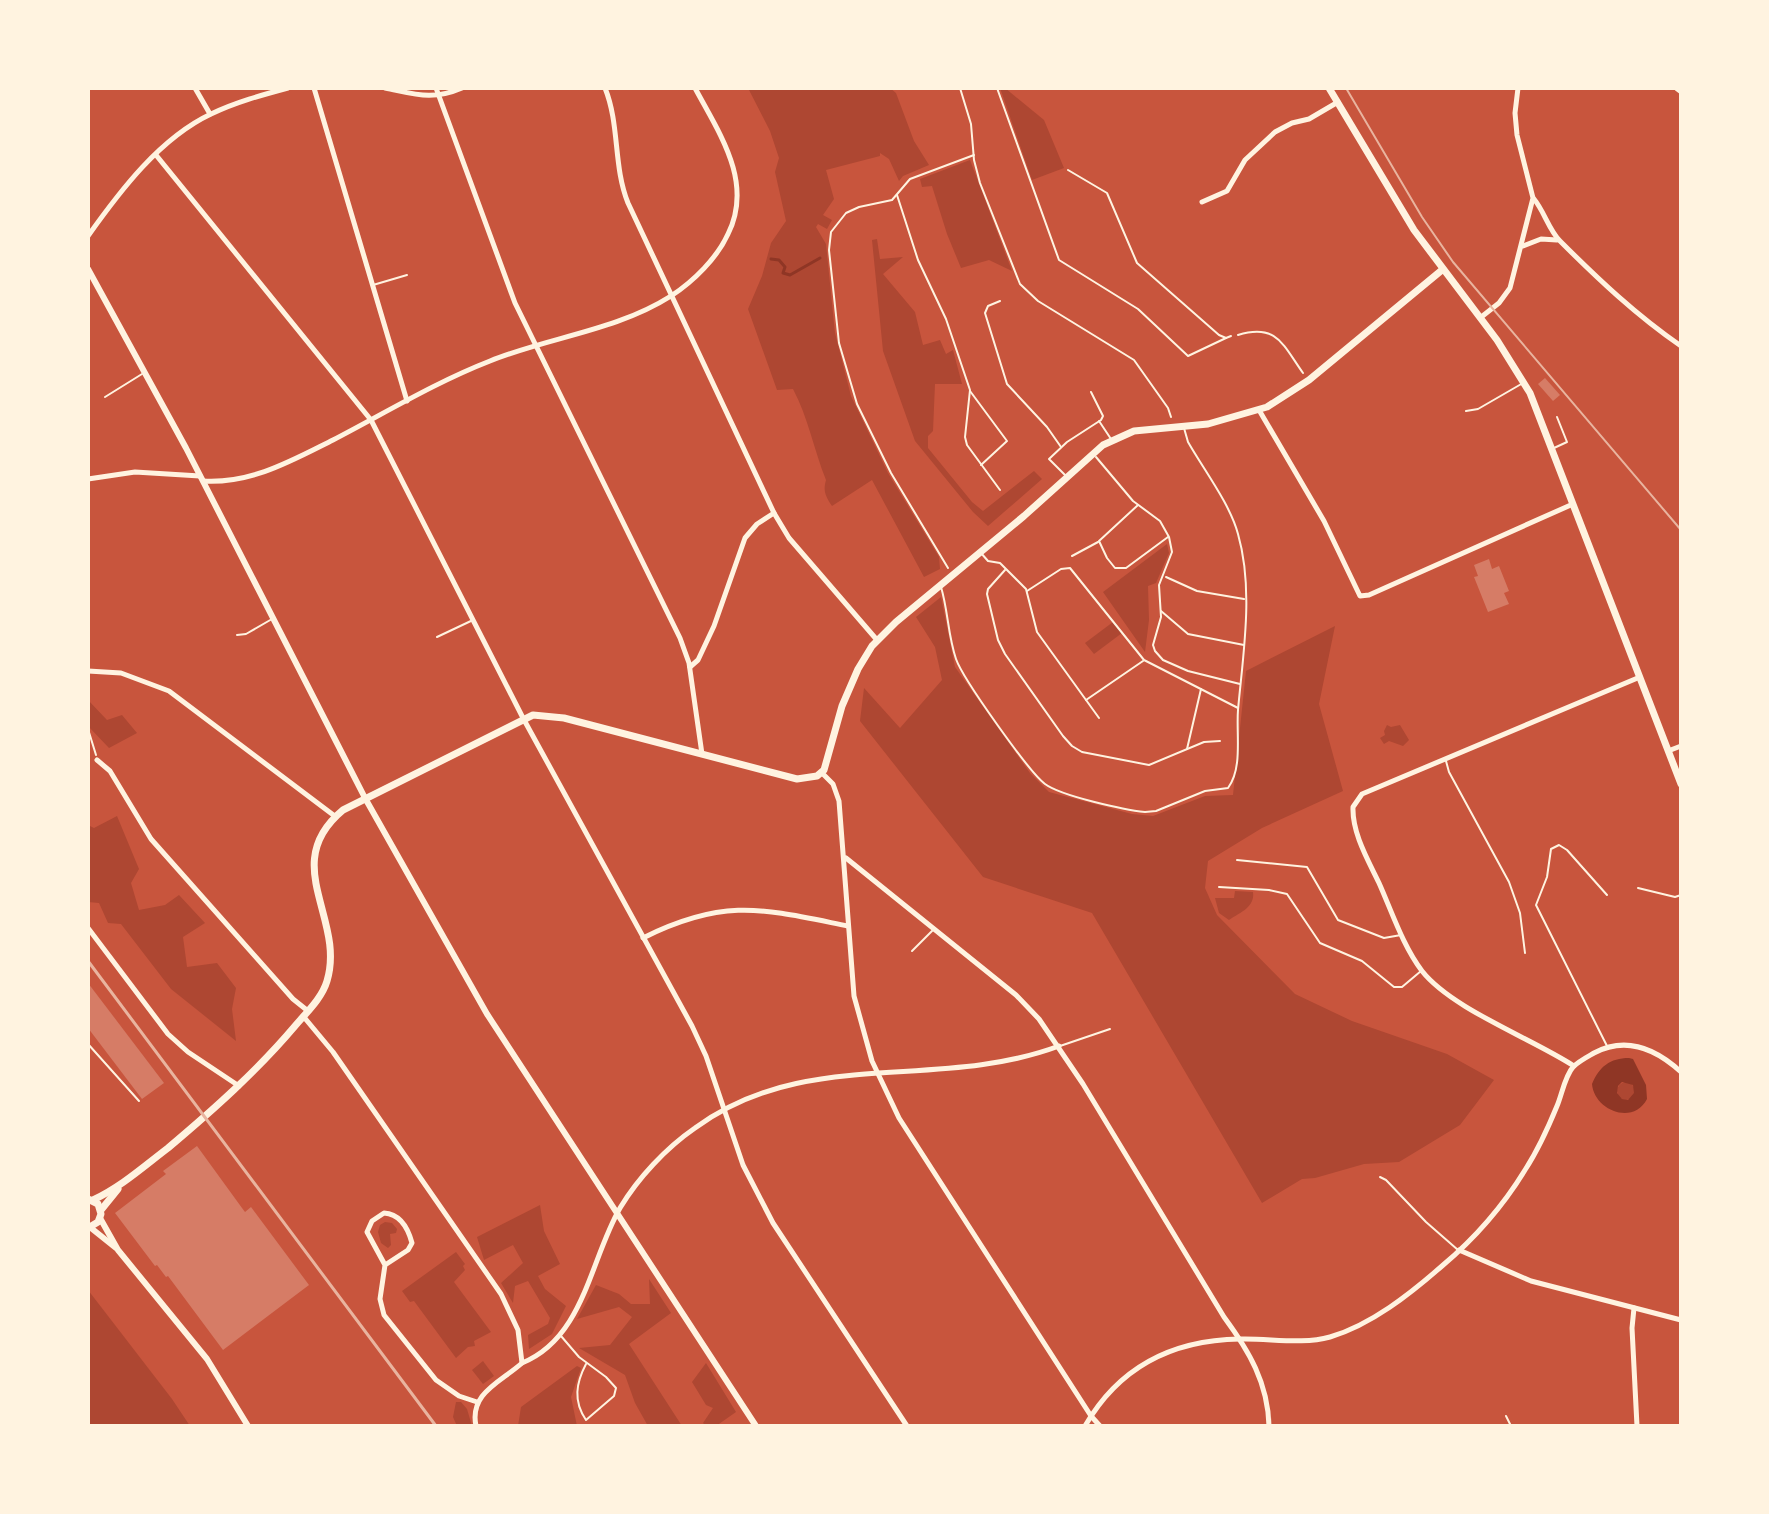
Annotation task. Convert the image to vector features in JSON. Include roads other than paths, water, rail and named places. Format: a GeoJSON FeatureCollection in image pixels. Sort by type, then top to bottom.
{"type":"FeatureCollection","features":[{"type":"Feature","properties":{"kind":"main road"},"geometry":{"type":"LineString","coordinates":[[1329,88],[1402,212],[1524,383],[1553,449],[1681,784]]}},
{"type":"Feature","properties":{"kind":"main road"},"geometry":{"type":"LineString","coordinates":[[100,1214],[90,1200],[119,1187],[214,1109],[306,1013],[324,988],[330,965],[330,949],[314,876],[314,856],[321,835],[336,817],[365,798],[533,715],[558,716],[797,779],[812,778],[822,773],[829,759],[850,685],[877,640],[1093,453],[1112,440],[1134,431],[1208,424],[1259,410],[1284,398],[1442,270]]}},
{"type":"Feature","properties":{"kind":"main road"},"geometry":{"type":"LineString","coordinates":[[89,1228],[119,1187]]}},
{"type":"Feature","properties":{"kind":"street"},"geometry":{"type":"LineString","coordinates":[[195,88],[210,114]]}},
{"type":"Feature","properties":{"kind":"street"},"geometry":{"type":"LineString","coordinates":[[88,236],[121,192],[173,140],[210,114],[253,97],[288,88]]}},
{"type":"Feature","properties":{"kind":"street"},"geometry":{"type":"LineString","coordinates":[[314,88],[407,401]]}},
{"type":"Feature","properties":{"kind":"street"},"geometry":{"type":"LineString","coordinates":[[385,88],[431,97],[462,88]]}},
{"type":"Feature","properties":{"kind":"street"},"geometry":{"type":"LineString","coordinates":[[436,88],[515,303],[680,638],[690,667],[702,754]]}},
{"type":"Feature","properties":{"kind":"street"},"geometry":{"type":"LineString","coordinates":[[605,88],[615,120],[624,195],[774,513],[789,538],[877,640]]}},
{"type":"Feature","properties":{"kind":"street"},"geometry":{"type":"LineString","coordinates":[[88,479],[135,472],[222,481],[264,473],[476,366],[509,353],[581,334],[640,312],[672,295],[714,257],[731,229],[737,201],[736,178],[729,154],[695,88]]}},
{"type":"Feature","properties":{"kind":"street"},"geometry":{"type":"LineString","coordinates":[[1518,88],[1515,113],[1517,135],[1533,198],[1558,240],[1621,301],[1681,346]]}},
{"type":"Feature","properties":{"kind":"street"},"geometry":{"type":"LineString","coordinates":[[1202,202],[1227,191],[1245,160],[1275,132],[1309,119],[1339,102]]}},
{"type":"Feature","properties":{"kind":"street"},"geometry":{"type":"LineString","coordinates":[[156,155],[371,420],[523,718],[706,1056],[743,1165],[773,1223],[907,1426]]}},
{"type":"Feature","properties":{"kind":"street"},"geometry":{"type":"LineString","coordinates":[[1480,318],[1496,306],[1510,288],[1533,198]]}},
{"type":"Feature","properties":{"kind":"street"},"geometry":{"type":"LineString","coordinates":[[1523,246],[1541,239],[1558,240]]}},
{"type":"Feature","properties":{"kind":"street"},"geometry":{"type":"LineString","coordinates":[[88,269],[146,372],[365,798],[505,1044],[756,1426]]}},
{"type":"Feature","properties":{"kind":"street"},"geometry":{"type":"LineString","coordinates":[[1259,410],[1324,521],[1360,596],[1369,595],[1574,504]]}},
{"type":"Feature","properties":{"kind":"street"},"geometry":{"type":"LineString","coordinates":[[690,667],[698,660],[708,639],[745,538],[757,524],[774,513]]}},
{"type":"Feature","properties":{"kind":"street"},"geometry":{"type":"LineString","coordinates":[[88,671],[121,673],[169,691],[336,817]]}},
{"type":"Feature","properties":{"kind":"street"},"geometry":{"type":"LineString","coordinates":[[1574,1066],[1452,998],[1422,971],[1358,835],[1353,807],[1362,794],[1640,677]]}},
{"type":"Feature","properties":{"kind":"street"},"geometry":{"type":"LineString","coordinates":[[1668,751],[1681,746]]}},
{"type":"Feature","properties":{"kind":"street"},"geometry":{"type":"LineString","coordinates":[[97,760],[110,771],[151,839],[306,1013],[501,1294],[516,1323],[522,1363]]}},
{"type":"Feature","properties":{"kind":"street"},"geometry":{"type":"LineString","coordinates":[[822,773],[836,792],[845,858],[854,996],[876,1073],[899,1118],[1100,1426]]}},
{"type":"Feature","properties":{"kind":"street"},"geometry":{"type":"LineString","coordinates":[[845,858],[1016,995],[1039,1019],[1059,1046],[1240,1339],[1265,1392],[1269,1426]]}},
{"type":"Feature","properties":{"kind":"street"},"geometry":{"type":"LineString","coordinates":[[643,938],[681,921],[726,910],[766,910],[848,926]]}},
{"type":"Feature","properties":{"kind":"street"},"geometry":{"type":"LineString","coordinates":[[88,928],[168,1034],[188,1052],[239,1086]]}},
{"type":"Feature","properties":{"kind":"street"},"geometry":{"type":"LineString","coordinates":[[1085,1426],[1114,1385],[1144,1363],[1185,1346],[1240,1339],[1307,1340],[1333,1336],[1391,1306],[1432,1275],[1500,1206],[1526,1169],[1574,1066],[1607,1047],[1627,1045],[1649,1050],[1681,1072]]}},
{"type":"Feature","properties":{"kind":"street"},"geometry":{"type":"LineString","coordinates":[[476,1426],[474,1413],[477,1402],[485,1392],[560,1336],[574,1314],[617,1214],[648,1171],[694,1128],[725,1108],[802,1081],[843,1074],[963,1069],[1004,1063],[1059,1046]]}},
{"type":"Feature","properties":{"kind":"street"},"geometry":{"type":"LineString","coordinates":[[385,1265],[408,1250],[412,1243],[410,1234],[396,1215],[384,1213],[372,1221],[367,1232],[385,1265],[380,1299],[384,1315],[436,1380],[459,1396],[477,1402]]}},
{"type":"Feature","properties":{"kind":"street"},"geometry":{"type":"LineString","coordinates":[[100,1214],[118,1250],[207,1359],[248,1426]]}},
{"type":"Feature","properties":{"kind":"street"},"geometry":{"type":"LineString","coordinates":[[89,1228],[118,1250]]}},
{"type":"Feature","properties":{"kind":"street"},"geometry":{"type":"LineString","coordinates":[[1459,1250],[1531,1281],[1681,1320]]}},
{"type":"Feature","properties":{"kind":"street"},"geometry":{"type":"LineString","coordinates":[[1634,1308],[1632,1328],[1637,1426]]}},
{"type":"Feature","properties":{"kind":"lane"},"geometry":{"type":"LineString","coordinates":[[960,88],[971,124],[980,183],[1022,288],[1134,360],[1161,397],[1171,417]]}},
{"type":"Feature","properties":{"kind":"lane"},"geometry":{"type":"LineString","coordinates":[[997,88],[1059,260],[1138,309],[1188,356],[1231,336]]}},
{"type":"Feature","properties":{"kind":"lane"},"geometry":{"type":"LineString","coordinates":[[948,568],[866,425],[846,371],[829,259],[830,234],[835,224],[850,211],[884,203],[910,179],[974,155]]}},
{"type":"Feature","properties":{"kind":"lane"},"geometry":{"type":"LineString","coordinates":[[1068,170],[1107,193],[1137,263],[1215,332],[1226,338]]}},
{"type":"Feature","properties":{"kind":"lane"},"geometry":{"type":"LineString","coordinates":[[896,194],[918,260],[946,319],[970,390],[980,408],[1007,441],[981,465]]}},
{"type":"Feature","properties":{"kind":"lane"},"geometry":{"type":"LineString","coordinates":[[372,285],[407,275]]}},
{"type":"Feature","properties":{"kind":"lane"},"geometry":{"type":"LineString","coordinates":[[1000,301],[988,306],[985,313],[1007,384],[1061,447]]}},
{"type":"Feature","properties":{"kind":"lane"},"geometry":{"type":"LineString","coordinates":[[105,397],[146,372]]}},
{"type":"Feature","properties":{"kind":"lane"},"geometry":{"type":"LineString","coordinates":[[1466,411],[1478,409],[1524,383]]}},
{"type":"Feature","properties":{"kind":"lane"},"geometry":{"type":"LineString","coordinates":[[970,390],[965,437],[969,449],[1000,490]]}},
{"type":"Feature","properties":{"kind":"lane"},"geometry":{"type":"LineString","coordinates":[[1066,477],[1049,459],[1103,416],[1091,392]]}},
{"type":"Feature","properties":{"kind":"lane"},"geometry":{"type":"LineString","coordinates":[[1553,449],[1567,442],[1557,417]]}},
{"type":"Feature","properties":{"kind":"lane"},"geometry":{"type":"LineString","coordinates":[[1099,421],[1112,440]]}},
{"type":"Feature","properties":{"kind":"lane"},"geometry":{"type":"LineString","coordinates":[[940,586],[950,636],[963,675],[1031,769],[1048,786],[1069,795],[1145,812],[1156,811],[1205,791],[1228,788],[1235,773],[1244,645],[1243,558],[1238,531],[1188,442],[1184,427]]}},
{"type":"Feature","properties":{"kind":"lane"},"geometry":{"type":"LineString","coordinates":[[1093,453],[1138,505],[1160,521],[1169,537],[1172,552],[1158,592],[1161,617],[1153,645],[1158,655],[1195,674],[1241,685]]}},
{"type":"Feature","properties":{"kind":"lane"},"geometry":{"type":"LineString","coordinates":[[1072,556],[1099,541],[1138,505]]}},
{"type":"Feature","properties":{"kind":"lane"},"geometry":{"type":"LineString","coordinates":[[1099,541],[1115,568],[1122,569],[1169,537]]}},
{"type":"Feature","properties":{"kind":"lane"},"geometry":{"type":"LineString","coordinates":[[981,552],[988,561],[1000,563],[1027,591],[1037,632],[1099,718]]}},
{"type":"Feature","properties":{"kind":"lane"},"geometry":{"type":"LineString","coordinates":[[1027,591],[1061,569],[1070,568],[1144,660],[1238,709]]}},
{"type":"Feature","properties":{"kind":"lane"},"geometry":{"type":"LineString","coordinates":[[1005,570],[987,594],[998,640],[1072,746],[1089,755],[1142,765],[1157,764],[1204,742],[1220,741]]}},
{"type":"Feature","properties":{"kind":"lane"},"geometry":{"type":"LineString","coordinates":[[1164,576],[1197,591],[1245,599]]}},
{"type":"Feature","properties":{"kind":"lane"},"geometry":{"type":"LineString","coordinates":[[1160,610],[1188,634],[1244,645]]}},
{"type":"Feature","properties":{"kind":"lane"},"geometry":{"type":"LineString","coordinates":[[237,635],[246,634],[273,618]]}},
{"type":"Feature","properties":{"kind":"lane"},"geometry":{"type":"LineString","coordinates":[[437,637],[474,619]]}},
{"type":"Feature","properties":{"kind":"lane"},"geometry":{"type":"LineString","coordinates":[[1086,700],[1144,660]]}},
{"type":"Feature","properties":{"kind":"lane"},"geometry":{"type":"LineString","coordinates":[[1187,749],[1202,688]]}},
{"type":"Feature","properties":{"kind":"lane"},"geometry":{"type":"LineString","coordinates":[[1446,760],[1449,772],[1509,882],[1520,913],[1525,953]]}},
{"type":"Feature","properties":{"kind":"lane"},"geometry":{"type":"LineString","coordinates":[[1607,895],[1567,850],[1559,845],[1551,849],[1547,877],[1536,905],[1607,1047]]}},
{"type":"Feature","properties":{"kind":"lane"},"geometry":{"type":"LineString","coordinates":[[1237,860],[1307,867],[1338,920],[1384,938],[1402,934]]}},
{"type":"Feature","properties":{"kind":"lane"},"geometry":{"type":"LineString","coordinates":[[1219,887],[1287,894],[1320,943],[1362,961],[1397,988],[1422,971]]}},
{"type":"Feature","properties":{"kind":"lane"},"geometry":{"type":"LineString","coordinates":[[1638,888],[1675,897],[1681,895]]}},
{"type":"Feature","properties":{"kind":"lane"},"geometry":{"type":"LineString","coordinates":[[912,951],[934,929]]}},
{"type":"Feature","properties":{"kind":"lane"},"geometry":{"type":"LineString","coordinates":[[1059,1046],[1110,1029]]}},
{"type":"Feature","properties":{"kind":"lane"},"geometry":{"type":"LineString","coordinates":[[1380,1177],[1459,1250]]}},
{"type":"Feature","properties":{"kind":"lane"},"geometry":{"type":"LineString","coordinates":[[560,1336],[586,1364],[613,1383],[616,1392],[586,1420],[577,1395],[586,1364]]}},
{"type":"Feature","properties":{"kind":"lane"},"geometry":{"type":"LineString","coordinates":[[1506,1416],[1511,1426]]}},
{"type":"Feature","properties":{"kind":"waterway"},"geometry":{"type":"LineString","coordinates":[[771,259],[779,260],[785,267],[783,273],[790,275],[820,258]]}},
{"type":"Feature","properties":{"kind":"tram line"},"geometry":{"type":"LineString","coordinates":[[1346,88],[1422,217],[1453,262],[1681,530]]}},
{"type":"Feature","properties":{"kind":"railway"},"geometry":{"type":"LineString","coordinates":[[88,961],[436,1426]]}}]}
